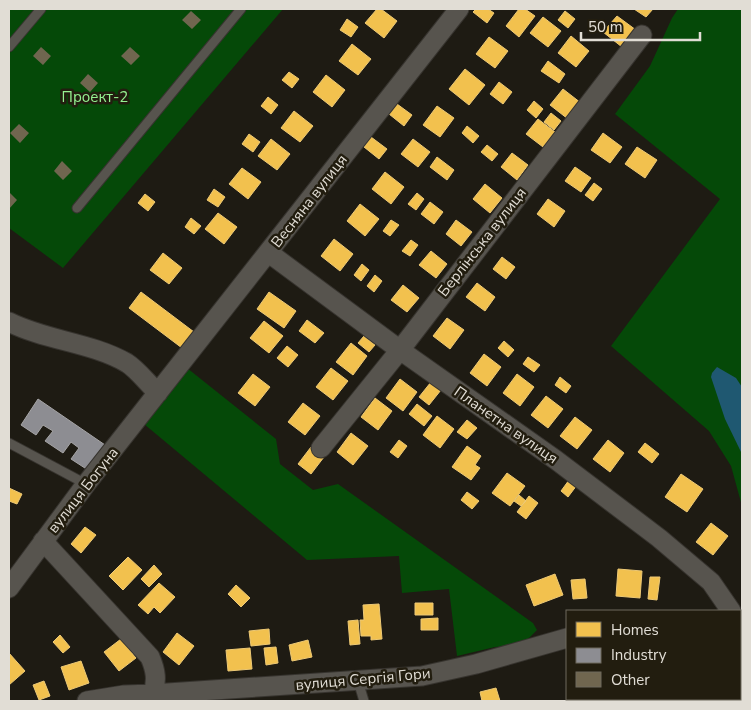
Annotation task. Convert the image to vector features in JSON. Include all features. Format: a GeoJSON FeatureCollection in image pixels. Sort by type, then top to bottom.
{"type":"FeatureCollection","features":[{"type":"Feature","properties":{"kind":"street","name":"Весняна вулиця"},"geometry":{"type":"LineString","coordinates":[[158,393],[459,9]]}},
{"type":"Feature","properties":{"kind":"street","name":"Берлінська вулиця"},"geometry":{"type":"LineString","coordinates":[[321,448],[400,350],[642,35]]}},
{"type":"Feature","properties":{"kind":"street","name":"Планетна вулиця"},"geometry":{"type":"LineString","coordinates":[[269,253],[400,350],[556,460],[659,538],[711,582],[730,610]]}},
{"type":"Feature","properties":{"kind":"street"},"geometry":{"type":"LineString","coordinates":[[9,322],[34,333],[80,344],[129,364],[158,393]]}},
{"type":"Feature","properties":{"kind":"street","name":"вулиця Богуна"},"geometry":{"type":"LineString","coordinates":[[9,588],[86,484],[158,393]]}},
{"type":"Feature","properties":{"kind":"street"},"geometry":{"type":"LineString","coordinates":[[43,541],[150,657],[156,670],[156,683],[153,694]]}},
{"type":"Feature","properties":{"kind":"street","name":"вулиця Сергія Гори"},"geometry":{"type":"LineString","coordinates":[[88,701],[124,694],[153,694],[422,676],[476,664],[566,638]]}},
{"type":"Feature","properties":{"kind":"lane"},"geometry":{"type":"LineString","coordinates":[[9,47],[41,9]]}},
{"type":"Feature","properties":{"kind":"lane"},"geometry":{"type":"LineString","coordinates":[[76,208],[242,9]]}},
{"type":"Feature","properties":{"kind":"lane"},"geometry":{"type":"LineString","coordinates":[[9,442],[86,484]]}},
{"type":"Feature","properties":{"kind":"lane"},"geometry":{"type":"LineString","coordinates":[[358,681],[364,701]]}},
{"type":"Feature","properties":{"kind":"green space","name":"Проект-2"},"geometry":{"type":"Polygon","coordinates":[[[9,9],[283,9],[63,268],[9,228],[9,9]]]}},
{"type":"Feature","properties":{"kind":"green space"},"geometry":{"type":"Polygon","coordinates":[[[678,9],[742,9],[742,506],[731,466],[709,431],[611,346],[720,199],[615,114],[650,66],[678,9]]]}},
{"type":"Feature","properties":{"kind":"green space"},"geometry":{"type":"Polygon","coordinates":[[[182,364],[276,439],[280,464],[313,490],[338,484],[533,623],[537,630],[526,641],[457,656],[449,589],[402,593],[399,556],[307,560],[138,419],[182,364]]]}},
{"type":"Feature","properties":{"kind":"water"},"geometry":{"type":"Polygon","coordinates":[[[717,367],[736,378],[742,387],[742,454],[725,419],[711,377],[717,367]]]}},
{"type":"Feature","properties":{"kind":"building: Homes"},"geometry":{"type":"Polygon","coordinates":[[[377,9],[381,9],[397,21],[384,38],[365,23],[377,9]]]}},
{"type":"Feature","properties":{"kind":"building: Homes"},"geometry":{"type":"Polygon","coordinates":[[[476,9],[488,9],[494,13],[487,23],[473,12],[476,9]]]}},
{"type":"Feature","properties":{"kind":"building: Homes"},"geometry":{"type":"Polygon","coordinates":[[[519,9],[525,9],[535,16],[519,37],[506,26],[519,9]]]}},
{"type":"Feature","properties":{"kind":"building: Homes"},"geometry":{"type":"Polygon","coordinates":[[[634,9],[653,9],[646,17],[634,9]]]}},
{"type":"Feature","properties":{"kind":"building: Homes"},"geometry":{"type":"Polygon","coordinates":[[[565,11],[575,19],[568,28],[558,20],[565,11]]]}},
{"type":"Feature","properties":{"kind":"building: Homes"},"geometry":{"type":"Polygon","coordinates":[[[617,16],[636,30],[622,47],[603,32],[617,16]]]}},
{"type":"Feature","properties":{"kind":"building: Homes"},"geometry":{"type":"Polygon","coordinates":[[[543,17],[561,31],[548,47],[530,33],[543,17]]]}},
{"type":"Feature","properties":{"kind":"building: Homes"},"geometry":{"type":"Polygon","coordinates":[[[347,19],[358,27],[351,37],[340,30],[347,19]]]}},
{"type":"Feature","properties":{"kind":"building: Homes"},"geometry":{"type":"Polygon","coordinates":[[[571,36],[589,51],[576,67],[558,53],[571,36]]]}},
{"type":"Feature","properties":{"kind":"building: Homes"},"geometry":{"type":"Polygon","coordinates":[[[489,37],[508,51],[495,68],[476,54],[489,37]]]}},
{"type":"Feature","properties":{"kind":"building: Homes"},"geometry":{"type":"Polygon","coordinates":[[[352,44],[371,59],[358,75],[339,61],[352,44]]]}},
{"type":"Feature","properties":{"kind":"building: Homes"},"geometry":{"type":"Polygon","coordinates":[[[548,61],[565,74],[559,83],[541,71],[548,61]]]}},
{"type":"Feature","properties":{"kind":"building: Homes"},"geometry":{"type":"Polygon","coordinates":[[[465,69],[485,85],[469,105],[449,89],[465,69]]]}},
{"type":"Feature","properties":{"kind":"building: Homes"},"geometry":{"type":"Polygon","coordinates":[[[289,72],[299,79],[292,88],[282,80],[289,72]]]}},
{"type":"Feature","properties":{"kind":"building: Homes"},"geometry":{"type":"Polygon","coordinates":[[[326,75],[345,90],[332,107],[313,92],[326,75]]]}},
{"type":"Feature","properties":{"kind":"building: Homes"},"geometry":{"type":"Polygon","coordinates":[[[499,82],[512,92],[503,104],[490,94],[499,82]]]}},
{"type":"Feature","properties":{"kind":"building: Homes"},"geometry":{"type":"Polygon","coordinates":[[[563,89],[581,103],[568,119],[550,105],[563,89]]]}},
{"type":"Feature","properties":{"kind":"building: Homes"},"geometry":{"type":"Polygon","coordinates":[[[268,97],[278,105],[271,114],[261,106],[268,97]]]}},
{"type":"Feature","properties":{"kind":"building: Homes"},"geometry":{"type":"Polygon","coordinates":[[[534,101],[543,109],[536,118],[527,110],[534,101]]]}},
{"type":"Feature","properties":{"kind":"building: Homes"},"geometry":{"type":"Polygon","coordinates":[[[397,104],[412,115],[404,126],[389,114],[397,104]]]}},
{"type":"Feature","properties":{"kind":"building: Homes"},"geometry":{"type":"Polygon","coordinates":[[[437,106],[454,118],[440,137],[423,125],[437,106]]]}},
{"type":"Feature","properties":{"kind":"building: Homes"},"geometry":{"type":"Polygon","coordinates":[[[294,111],[313,126],[300,142],[281,128],[294,111]]]}},
{"type":"Feature","properties":{"kind":"building: Homes"},"geometry":{"type":"Polygon","coordinates":[[[551,113],[561,121],[554,130],[544,122],[551,113]]]}},
{"type":"Feature","properties":{"kind":"building: Homes"},"geometry":{"type":"Polygon","coordinates":[[[538,119],[555,132],[543,147],[526,134],[538,119]]]}},
{"type":"Feature","properties":{"kind":"building: Homes"},"geometry":{"type":"Polygon","coordinates":[[[467,126],[479,136],[473,143],[462,133],[467,126]]]}},
{"type":"Feature","properties":{"kind":"building: Homes"},"geometry":{"type":"Polygon","coordinates":[[[603,133],[622,147],[610,163],[591,150],[603,133]]]}},
{"type":"Feature","properties":{"kind":"building: Homes"},"geometry":{"type":"Polygon","coordinates":[[[249,134],[260,142],[253,152],[242,144],[249,134]]]}},
{"type":"Feature","properties":{"kind":"building: Homes"},"geometry":{"type":"Polygon","coordinates":[[[371,137],[387,149],[379,159],[364,147],[371,137]]]}},
{"type":"Feature","properties":{"kind":"building: Homes"},"geometry":{"type":"Polygon","coordinates":[[[271,139],[290,154],[277,170],[258,156],[271,139]]]}},
{"type":"Feature","properties":{"kind":"building: Homes"},"geometry":{"type":"Polygon","coordinates":[[[413,139],[430,152],[418,167],[401,154],[413,139]]]}},
{"type":"Feature","properties":{"kind":"building: Homes"},"geometry":{"type":"Polygon","coordinates":[[[487,145],[498,154],[492,161],[481,152],[487,145]]]}},
{"type":"Feature","properties":{"kind":"building: Homes"},"geometry":{"type":"Polygon","coordinates":[[[637,147],[657,160],[645,178],[625,164],[637,147]]]}},
{"type":"Feature","properties":{"kind":"building: Homes"},"geometry":{"type":"Polygon","coordinates":[[[512,153],[528,165],[517,180],[501,167],[512,153]]]}},
{"type":"Feature","properties":{"kind":"building: Homes"},"geometry":{"type":"Polygon","coordinates":[[[437,157],[454,170],[447,180],[430,167],[437,157]]]}},
{"type":"Feature","properties":{"kind":"building: Homes"},"geometry":{"type":"Polygon","coordinates":[[[575,167],[591,178],[581,192],[565,181],[575,167]]]}},
{"type":"Feature","properties":{"kind":"building: Homes"},"geometry":{"type":"Polygon","coordinates":[[[242,168],[261,182],[248,199],[229,184],[242,168]]]}},
{"type":"Feature","properties":{"kind":"building: Homes"},"geometry":{"type":"Polygon","coordinates":[[[385,172],[404,187],[391,204],[372,189],[385,172]]]}},
{"type":"Feature","properties":{"kind":"building: Homes"},"geometry":{"type":"Polygon","coordinates":[[[594,183],[602,189],[593,201],[585,195],[594,183]]]}},
{"type":"Feature","properties":{"kind":"building: Homes"},"geometry":{"type":"Polygon","coordinates":[[[485,184],[502,198],[490,213],[473,199],[485,184]]]}},
{"type":"Feature","properties":{"kind":"building: Homes"},"geometry":{"type":"Polygon","coordinates":[[[214,189],[225,197],[218,207],[207,200],[214,189]]]}},
{"type":"Feature","properties":{"kind":"building: Homes"},"geometry":{"type":"Polygon","coordinates":[[[417,193],[424,199],[416,210],[408,204],[417,193]]]}},
{"type":"Feature","properties":{"kind":"building: Homes"},"geometry":{"type":"Polygon","coordinates":[[[145,194],[155,202],[148,211],[138,203],[145,194]]]}},
{"type":"Feature","properties":{"kind":"building: Homes"},"geometry":{"type":"Polygon","coordinates":[[[548,199],[565,211],[554,227],[537,214],[548,199]]]}},
{"type":"Feature","properties":{"kind":"building: Homes"},"geometry":{"type":"Polygon","coordinates":[[[430,202],[443,212],[434,224],[421,214],[430,202]]]}},
{"type":"Feature","properties":{"kind":"building: Homes"},"geometry":{"type":"Polygon","coordinates":[[[360,204],[379,219],[365,236],[347,221],[360,204]]]}},
{"type":"Feature","properties":{"kind":"building: Homes"},"geometry":{"type":"Polygon","coordinates":[[[218,213],[237,227],[224,244],[205,229],[218,213]]]}},
{"type":"Feature","properties":{"kind":"building: Homes"},"geometry":{"type":"Polygon","coordinates":[[[191,218],[201,226],[194,234],[185,227],[191,218]]]}},
{"type":"Feature","properties":{"kind":"building: Homes"},"geometry":{"type":"Polygon","coordinates":[[[391,220],[399,225],[390,236],[383,231],[391,220]]]}},
{"type":"Feature","properties":{"kind":"building: Homes"},"geometry":{"type":"Polygon","coordinates":[[[456,220],[472,232],[461,246],[446,234],[456,220]]]}},
{"type":"Feature","properties":{"kind":"building: Homes"},"geometry":{"type":"Polygon","coordinates":[[[334,239],[353,254],[340,271],[321,256],[334,239]]]}},
{"type":"Feature","properties":{"kind":"building: Homes"},"geometry":{"type":"Polygon","coordinates":[[[411,240],[418,245],[410,256],[402,251],[411,240]]]}},
{"type":"Feature","properties":{"kind":"building: Homes"},"geometry":{"type":"Polygon","coordinates":[[[431,251],[447,264],[436,278],[419,265],[431,251]]]}},
{"type":"Feature","properties":{"kind":"building: Homes"},"geometry":{"type":"Polygon","coordinates":[[[163,253],[182,268],[169,284],[150,270],[163,253]]]}},
{"type":"Feature","properties":{"kind":"building: Homes"},"geometry":{"type":"Polygon","coordinates":[[[502,257],[515,267],[506,279],[493,269],[502,257]]]}},
{"type":"Feature","properties":{"kind":"building: Homes"},"geometry":{"type":"Polygon","coordinates":[[[362,264],[369,270],[361,281],[354,275],[362,264]]]}},
{"type":"Feature","properties":{"kind":"building: Homes"},"geometry":{"type":"Polygon","coordinates":[[[375,275],[382,281],[374,292],[367,286],[375,275]]]}},
{"type":"Feature","properties":{"kind":"building: Homes"},"geometry":{"type":"Polygon","coordinates":[[[477,283],[495,297],[485,311],[466,297],[477,283]]]}},
{"type":"Feature","properties":{"kind":"building: Homes"},"geometry":{"type":"Polygon","coordinates":[[[403,285],[419,298],[407,312],[391,300],[403,285]]]}},
{"type":"Feature","properties":{"kind":"building: Homes"},"geometry":{"type":"Polygon","coordinates":[[[141,292],[194,332],[182,348],[129,308],[141,292]]]}},
{"type":"Feature","properties":{"kind":"building: Homes"},"geometry":{"type":"Polygon","coordinates":[[[269,292],[296,311],[284,328],[257,309],[269,292]]]}},
{"type":"Feature","properties":{"kind":"building: Homes"},"geometry":{"type":"Polygon","coordinates":[[[447,318],[464,330],[450,349],[433,336],[447,318]]]}},
{"type":"Feature","properties":{"kind":"building: Homes"},"geometry":{"type":"Polygon","coordinates":[[[307,320],[324,333],[315,343],[299,331],[307,320]]]}},
{"type":"Feature","properties":{"kind":"building: Homes"},"geometry":{"type":"Polygon","coordinates":[[[264,321],[283,336],[269,353],[250,338],[264,321]]]}},
{"type":"Feature","properties":{"kind":"building: Homes"},"geometry":{"type":"Polygon","coordinates":[[[364,336],[375,345],[369,352],[358,343],[364,336]]]}},
{"type":"Feature","properties":{"kind":"building: Homes"},"geometry":{"type":"Polygon","coordinates":[[[504,341],[514,350],[508,357],[498,348],[504,341]]]}},
{"type":"Feature","properties":{"kind":"building: Homes"},"geometry":{"type":"Polygon","coordinates":[[[351,343],[367,356],[353,375],[336,362],[351,343]]]}},
{"type":"Feature","properties":{"kind":"building: Homes"},"geometry":{"type":"Polygon","coordinates":[[[287,346],[298,355],[288,367],[277,358],[287,346]]]}},
{"type":"Feature","properties":{"kind":"building: Homes"},"geometry":{"type":"Polygon","coordinates":[[[484,354],[501,367],[487,386],[470,373],[484,354]]]}},
{"type":"Feature","properties":{"kind":"building: Homes"},"geometry":{"type":"Polygon","coordinates":[[[528,357],[540,365],[534,372],[523,364],[528,357]]]}},
{"type":"Feature","properties":{"kind":"building: Homes"},"geometry":{"type":"Polygon","coordinates":[[[331,368],[348,381],[333,400],[316,387],[331,368]]]}},
{"type":"Feature","properties":{"kind":"building: Homes"},"geometry":{"type":"Polygon","coordinates":[[[253,374],[270,387],[255,406],[238,393],[253,374]]]}},
{"type":"Feature","properties":{"kind":"building: Homes"},"geometry":{"type":"Polygon","coordinates":[[[517,374],[534,387],[520,406],[503,393],[517,374]]]}},
{"type":"Feature","properties":{"kind":"building: Homes"},"geometry":{"type":"Polygon","coordinates":[[[560,377],[571,386],[566,393],[555,385],[560,377]]]}},
{"type":"Feature","properties":{"kind":"building: Homes"},"geometry":{"type":"Polygon","coordinates":[[[400,379],[417,392],[403,411],[386,398],[400,379]]]}},
{"type":"Feature","properties":{"kind":"building: Homes"},"geometry":{"type":"Polygon","coordinates":[[[431,382],[441,390],[429,405],[419,397],[431,382]]]}},
{"type":"Feature","properties":{"kind":"building: Homes"},"geometry":{"type":"Polygon","coordinates":[[[546,396],[563,409],[548,428],[531,415],[546,396]]]}},
{"type":"Feature","properties":{"kind":"building: Homes"},"geometry":{"type":"Polygon","coordinates":[[[375,398],[392,411],[378,430],[361,417],[375,398]]]}},
{"type":"Feature","properties":{"kind":"building: Homes"},"geometry":{"type":"Polygon","coordinates":[[[303,403],[320,416],[305,435],[288,422],[303,403]]]}},
{"type":"Feature","properties":{"kind":"building: Homes"},"geometry":{"type":"Polygon","coordinates":[[[417,404],[432,416],[424,426],[409,414],[417,404]]]}},
{"type":"Feature","properties":{"kind":"building: Homes"},"geometry":{"type":"Polygon","coordinates":[[[437,416],[454,429],[440,448],[423,435],[437,416]]]}},
{"type":"Feature","properties":{"kind":"building: Homes"},"geometry":{"type":"Polygon","coordinates":[[[575,417],[592,430],[577,449],[560,436],[575,417]]]}},
{"type":"Feature","properties":{"kind":"building: Homes"},"geometry":{"type":"Polygon","coordinates":[[[467,420],[477,428],[467,439],[457,432],[467,420]]]}},
{"type":"Feature","properties":{"kind":"building: Homes"},"geometry":{"type":"Polygon","coordinates":[[[351,433],[368,446],[353,465],[337,452],[351,433]]]}},
{"type":"Feature","properties":{"kind":"building: Homes"},"geometry":{"type":"Polygon","coordinates":[[[399,440],[407,446],[398,458],[390,452],[399,440]]]}},
{"type":"Feature","properties":{"kind":"building: Homes"},"geometry":{"type":"Polygon","coordinates":[[[608,440],[624,453],[610,472],[593,459],[608,440]]]}},
{"type":"Feature","properties":{"kind":"building: Homes"},"geometry":{"type":"Polygon","coordinates":[[[645,443],[659,454],[652,463],[638,452],[645,443]]]}},
{"type":"Feature","properties":{"kind":"building: Homes"},"geometry":{"type":"Polygon","coordinates":[[[467,446],[481,456],[475,465],[480,468],[471,480],[452,467],[467,446]]]}},
{"type":"Feature","properties":{"kind":"building: Homes"},"geometry":{"type":"Polygon","coordinates":[[[311,447],[324,457],[311,474],[298,464],[311,447]]]}},
{"type":"Feature","properties":{"kind":"building: Homes"},"geometry":{"type":"Polygon","coordinates":[[[507,473],[525,486],[510,506],[492,493],[507,473]]]}},
{"type":"Feature","properties":{"kind":"building: Homes"},"geometry":{"type":"Polygon","coordinates":[[[681,474],[703,489],[687,512],[665,497],[681,474]]]}},
{"type":"Feature","properties":{"kind":"building: Homes"},"geometry":{"type":"Polygon","coordinates":[[[569,480],[577,485],[568,497],[561,491],[569,480]]]}},
{"type":"Feature","properties":{"kind":"building: Homes"},"geometry":{"type":"Polygon","coordinates":[[[9,488],[22,494],[17,504],[9,501],[9,488]]]}},
{"type":"Feature","properties":{"kind":"building: Homes"},"geometry":{"type":"Polygon","coordinates":[[[467,492],[479,501],[472,509],[461,500],[467,492]]]}},
{"type":"Feature","properties":{"kind":"building: Homes"},"geometry":{"type":"Polygon","coordinates":[[[519,495],[526,501],[521,506],[514,501],[519,495]]]}},
{"type":"Feature","properties":{"kind":"building: Homes"},"geometry":{"type":"Polygon","coordinates":[[[529,496],[538,503],[526,519],[517,512],[529,496]]]}},
{"type":"Feature","properties":{"kind":"building: Homes"},"geometry":{"type":"Polygon","coordinates":[[[711,523],[728,536],[713,555],[696,542],[711,523]]]}},
{"type":"Feature","properties":{"kind":"building: Homes"},"geometry":{"type":"Polygon","coordinates":[[[85,527],[96,535],[81,553],[71,544],[85,527]]]}},
{"type":"Feature","properties":{"kind":"building: Homes"},"geometry":{"type":"Polygon","coordinates":[[[128,557],[142,570],[123,590],[109,576],[128,557]]]}},
{"type":"Feature","properties":{"kind":"building: Homes"},"geometry":{"type":"Polygon","coordinates":[[[154,565],[162,574],[149,587],[141,579],[154,565]]]}},
{"type":"Feature","properties":{"kind":"building: Homes"},"geometry":{"type":"Polygon","coordinates":[[[618,569],[642,571],[640,598],[616,596],[618,569]]]}},
{"type":"Feature","properties":{"kind":"building: Homes"},"geometry":{"type":"Polygon","coordinates":[[[555,574],[563,595],[534,606],[526,585],[555,574]]]}},
{"type":"Feature","properties":{"kind":"building: Homes"},"geometry":{"type":"Polygon","coordinates":[[[650,577],[660,577],[657,600],[648,599],[650,577]]]}},
{"type":"Feature","properties":{"kind":"building: Homes"},"geometry":{"type":"Polygon","coordinates":[[[585,579],[587,598],[573,599],[571,580],[585,579]]]}},
{"type":"Feature","properties":{"kind":"building: Homes"},"geometry":{"type":"Polygon","coordinates":[[[159,583],[175,597],[160,613],[154,607],[148,614],[138,605],[159,583]]]}},
{"type":"Feature","properties":{"kind":"building: Homes"},"geometry":{"type":"Polygon","coordinates":[[[236,585],[250,598],[241,607],[228,594],[236,585]]]}},
{"type":"Feature","properties":{"kind":"building: Homes"},"geometry":{"type":"Polygon","coordinates":[[[415,603],[433,603],[433,615],[415,615],[415,603]]]}},
{"type":"Feature","properties":{"kind":"building: Homes"},"geometry":{"type":"Polygon","coordinates":[[[379,604],[382,639],[371,640],[371,636],[361,636],[360,620],[364,620],[363,605],[379,604]]]}},
{"type":"Feature","properties":{"kind":"building: Homes"},"geometry":{"type":"Polygon","coordinates":[[[438,618],[438,630],[421,630],[421,619],[438,618]]]}},
{"type":"Feature","properties":{"kind":"building: Homes"},"geometry":{"type":"Polygon","coordinates":[[[358,620],[360,644],[350,645],[348,621],[358,620]]]}},
{"type":"Feature","properties":{"kind":"building: Homes"},"geometry":{"type":"Polygon","coordinates":[[[269,629],[270,644],[251,646],[249,631],[269,629]]]}},
{"type":"Feature","properties":{"kind":"building: Homes"},"geometry":{"type":"Polygon","coordinates":[[[177,633],[194,646],[179,665],[163,652],[177,633]]]}},
{"type":"Feature","properties":{"kind":"building: Homes"},"geometry":{"type":"Polygon","coordinates":[[[60,635],[70,647],[63,653],[53,642],[60,635]]]}},
{"type":"Feature","properties":{"kind":"building: Homes"},"geometry":{"type":"Polygon","coordinates":[[[121,639],[136,658],[119,671],[104,652],[121,639]]]}},
{"type":"Feature","properties":{"kind":"building: Homes"},"geometry":{"type":"Polygon","coordinates":[[[308,640],[312,657],[292,661],[289,645],[308,640]]]}},
{"type":"Feature","properties":{"kind":"building: Homes"},"geometry":{"type":"Polygon","coordinates":[[[276,647],[278,663],[266,665],[264,648],[276,647]]]}},
{"type":"Feature","properties":{"kind":"building: Homes"},"geometry":{"type":"Polygon","coordinates":[[[250,648],[252,669],[228,671],[226,650],[250,648]]]}},
{"type":"Feature","properties":{"kind":"building: Homes"},"geometry":{"type":"Polygon","coordinates":[[[9,653],[25,671],[9,685],[9,653]]]}},
{"type":"Feature","properties":{"kind":"building: Homes"},"geometry":{"type":"Polygon","coordinates":[[[81,661],[89,683],[69,690],[61,667],[81,661]]]}},
{"type":"Feature","properties":{"kind":"building: Homes"},"geometry":{"type":"Polygon","coordinates":[[[44,681],[50,696],[39,700],[33,685],[44,681]]]}},
{"type":"Feature","properties":{"kind":"building: Homes"},"geometry":{"type":"Polygon","coordinates":[[[496,688],[500,701],[482,701],[480,692],[496,688]]]}},
{"type":"Feature","properties":{"kind":"building: Industry"},"geometry":{"type":"Polygon","coordinates":[[[38,399],[108,447],[91,472],[71,459],[79,448],[71,442],[63,453],[45,441],[53,431],[43,425],[36,435],[21,425],[38,399]]]}},
{"type":"Feature","properties":{"kind":"building: Other"},"geometry":{"type":"Polygon","coordinates":[[[191,11],[201,20],[192,29],[182,20],[191,11]]]}},
{"type":"Feature","properties":{"kind":"building: Other"},"geometry":{"type":"Polygon","coordinates":[[[41,47],[51,56],[43,65],[33,56],[41,47]]]}},
{"type":"Feature","properties":{"kind":"building: Other"},"geometry":{"type":"Polygon","coordinates":[[[130,47],[140,56],[131,65],[121,56],[130,47]]]}},
{"type":"Feature","properties":{"kind":"building: Other"},"geometry":{"type":"Polygon","coordinates":[[[88,74],[98,83],[90,92],[80,83],[88,74]]]}},
{"type":"Feature","properties":{"kind":"building: Other"},"geometry":{"type":"Polygon","coordinates":[[[19,124],[29,133],[20,143],[10,133],[19,124]]]}},
{"type":"Feature","properties":{"kind":"building: Other"},"geometry":{"type":"Polygon","coordinates":[[[62,161],[72,171],[63,180],[54,171],[62,161]]]}},
{"type":"Feature","properties":{"kind":"building: Other"},"geometry":{"type":"Polygon","coordinates":[[[9,192],[17,200],[9,209],[9,192]]]}}]}
